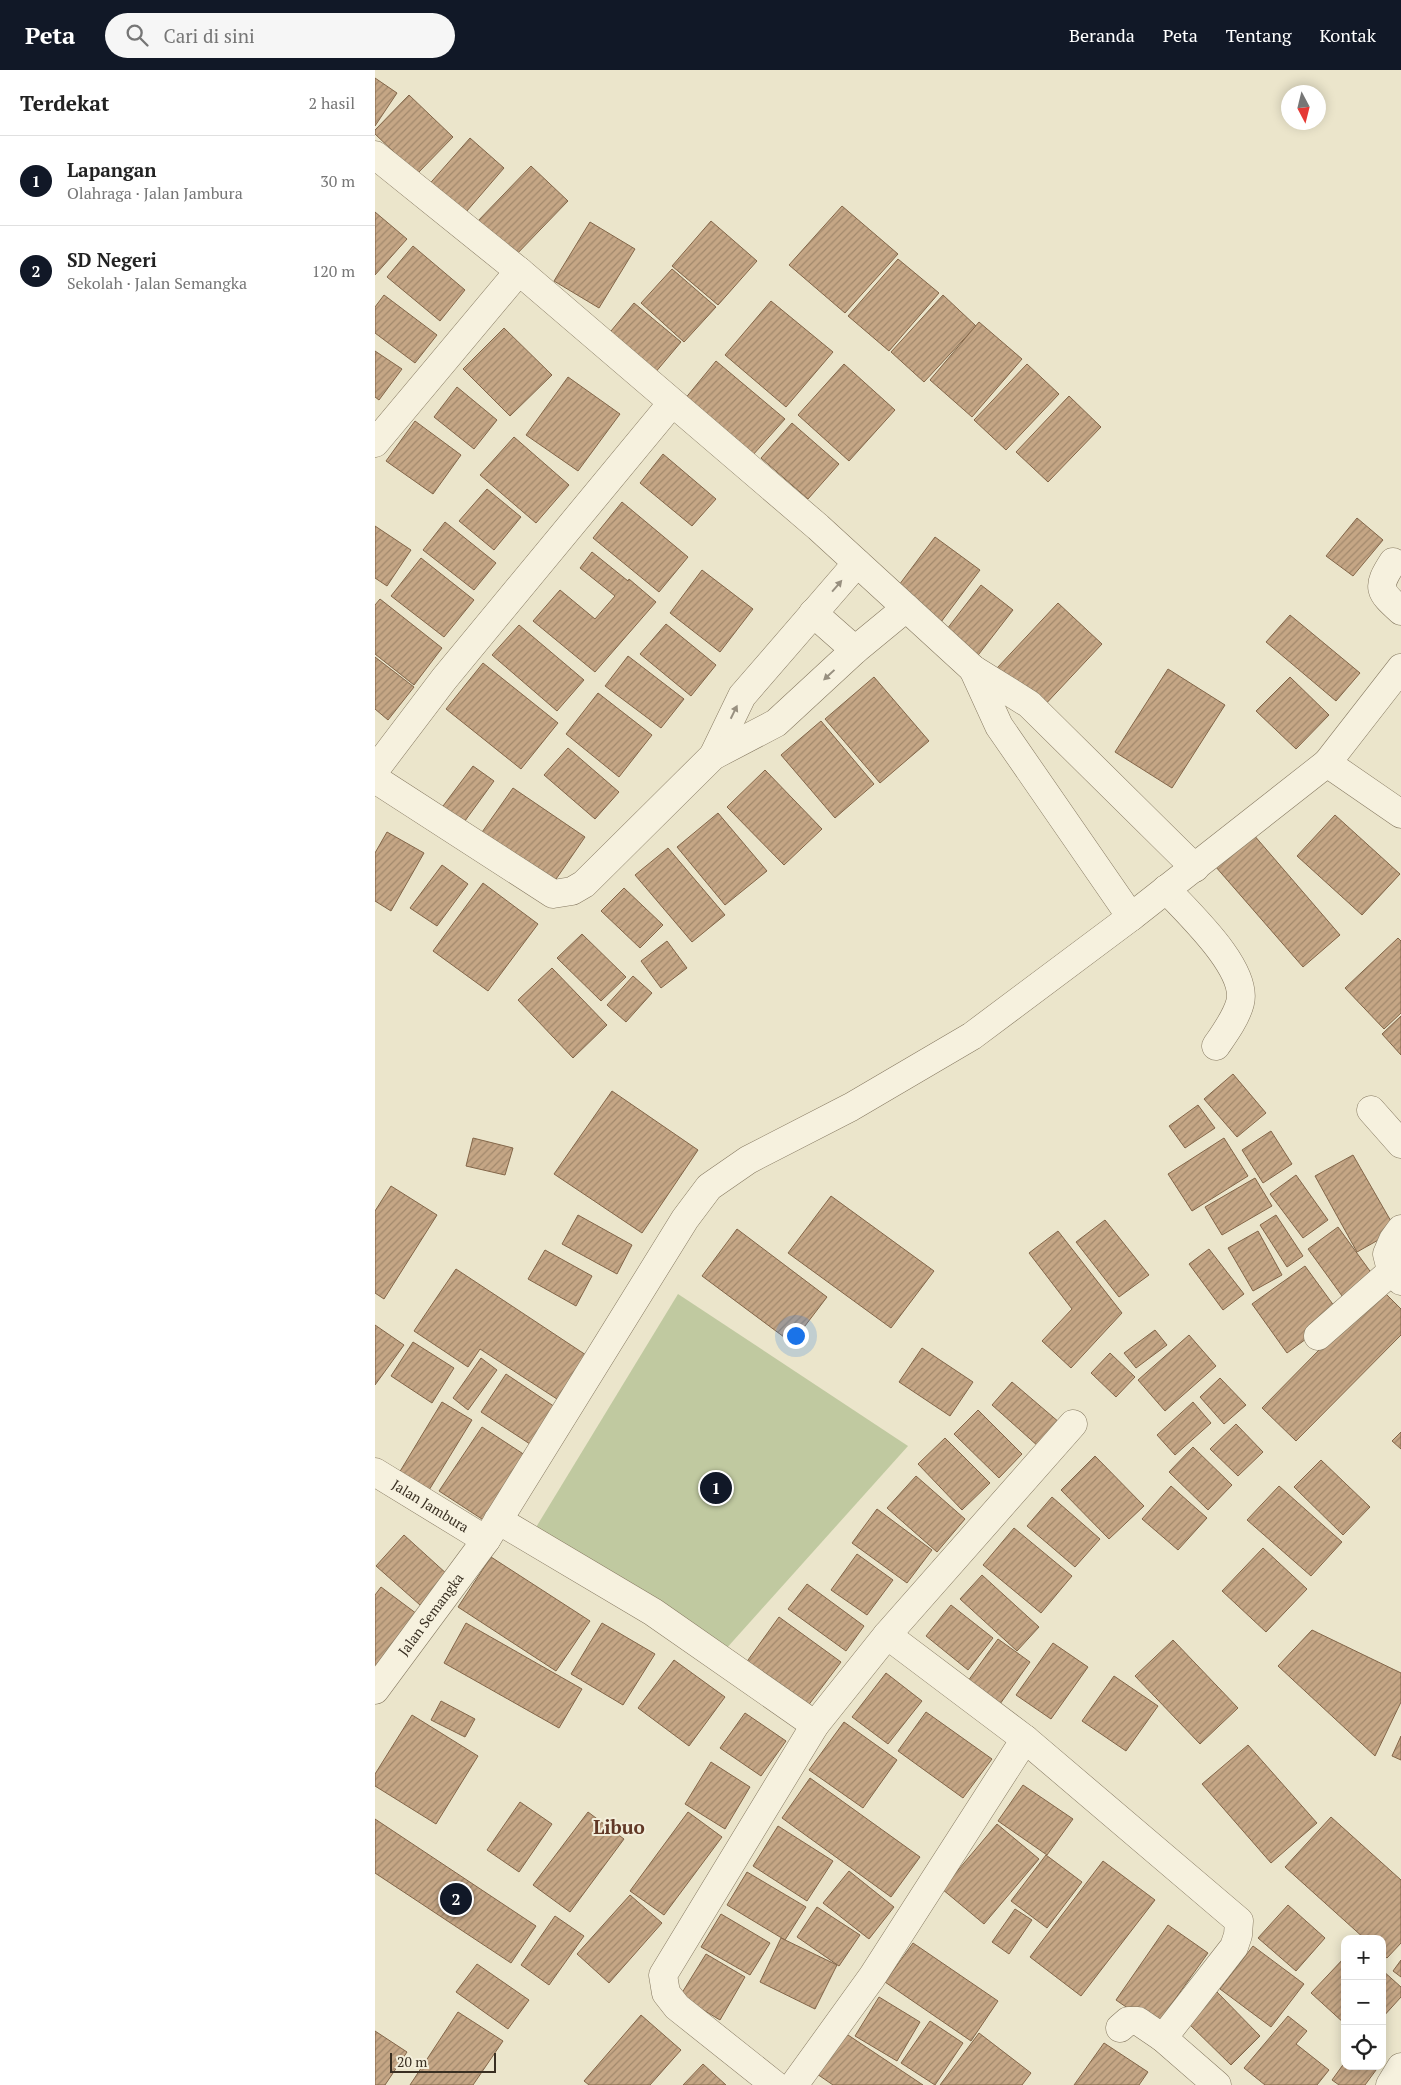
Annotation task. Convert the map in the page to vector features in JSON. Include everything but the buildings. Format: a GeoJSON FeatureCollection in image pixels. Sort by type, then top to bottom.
{"type":"FeatureCollection","features":[{"type":"Feature","properties":{"kind":"street"},"geometry":{"type":"LineString","coordinates":[[375,155],[519,272],[818,527],[973,669],[1029,704],[1195,868]]}},
{"type":"Feature","properties":{"kind":"street"},"geometry":{"type":"LineString","coordinates":[[375,443],[519,272]]}},
{"type":"Feature","properties":{"kind":"street"},"geometry":{"type":"LineString","coordinates":[[375,770],[444,679],[672,403]]}},
{"type":"Feature","properties":{"kind":"street"},"geometry":{"type":"LineString","coordinates":[[1393,562],[1382,578],[1381,587],[1383,596],[1401,611]]}},
{"type":"Feature","properties":{"kind":"street"},"geometry":{"type":"LineString","coordinates":[[713,756],[742,696],[857,563]]}},
{"type":"Feature","properties":{"kind":"street"},"geometry":{"type":"LineString","coordinates":[[375,779],[553,894],[572,891],[584,884],[713,756],[776,723],[855,650],[906,608]]}},
{"type":"Feature","properties":{"kind":"street"},"geometry":{"type":"LineString","coordinates":[[813,613],[855,650]]}},
{"type":"Feature","properties":{"kind":"street","name":"Jalan Semangka"},"geometry":{"type":"LineString","coordinates":[[375,1690],[492,1530],[685,1219],[709,1188],[747,1160],[851,1107],[972,1036],[1167,890],[1327,763],[1401,668]]}},
{"type":"Feature","properties":{"kind":"street"},"geometry":{"type":"LineString","coordinates":[[973,669],[999,726],[1131,917]]}},
{"type":"Feature","properties":{"kind":"street"},"geometry":{"type":"LineString","coordinates":[[1327,763],[1401,814]]}},
{"type":"Feature","properties":{"kind":"street"},"geometry":{"type":"LineString","coordinates":[[1167,890],[1229,960],[1239,981],[1241,1002],[1229,1027],[1216,1046]]}},
{"type":"Feature","properties":{"kind":"street"},"geometry":{"type":"LineString","coordinates":[[1371,1110],[1401,1144]]}},
{"type":"Feature","properties":{"kind":"street"},"geometry":{"type":"LineString","coordinates":[[1318,1336],[1397,1275],[1387,1254],[1393,1240],[1401,1230]]}},
{"type":"Feature","properties":{"kind":"street"},"geometry":{"type":"LineString","coordinates":[[775,2085],[677,2007],[666,1993],[663,1975],[815,1725],[887,1635],[1073,1424]]}},
{"type":"Feature","properties":{"kind":"street","name":"Jalan Jambura"},"geometry":{"type":"LineString","coordinates":[[375,1472],[653,1612],[815,1725]]}},
{"type":"Feature","properties":{"kind":"street"},"geometry":{"type":"LineString","coordinates":[[887,1635],[1025,1739],[1239,1921],[1238,1935],[1233,1947],[1163,2038]]}},
{"type":"Feature","properties":{"kind":"street"},"geometry":{"type":"LineString","coordinates":[[794,2085],[872,1978],[1025,1739]]}},
{"type":"Feature","properties":{"kind":"street"},"geometry":{"type":"LineString","coordinates":[[1119,2028],[1128,2021],[1138,2021],[1163,2038],[1217,2085]]}},
{"type":"Feature","properties":{"kind":"street"},"geometry":{"type":"LineString","coordinates":[[1390,2085],[1401,2067]]}},
{"type":"Feature","properties":{"kind":"green space"},"geometry":{"type":"Polygon","coordinates":[[[678,1294],[908,1446],[725,1650],[535,1529],[678,1294]]]}},
{"type":"Feature","properties":{"kind":"place","name":"Lapangan"},"geometry":{"type":"Point","coordinates":[716,1488]}},
{"type":"Feature","properties":{"kind":"place","name":"SD Negeri"},"geometry":{"type":"Point","coordinates":[456,1899]}},
{"type":"Feature","properties":{"kind":"district","name":"Libuo"},"geometry":{"type":"Point","coordinates":[619,1827]}}]}
